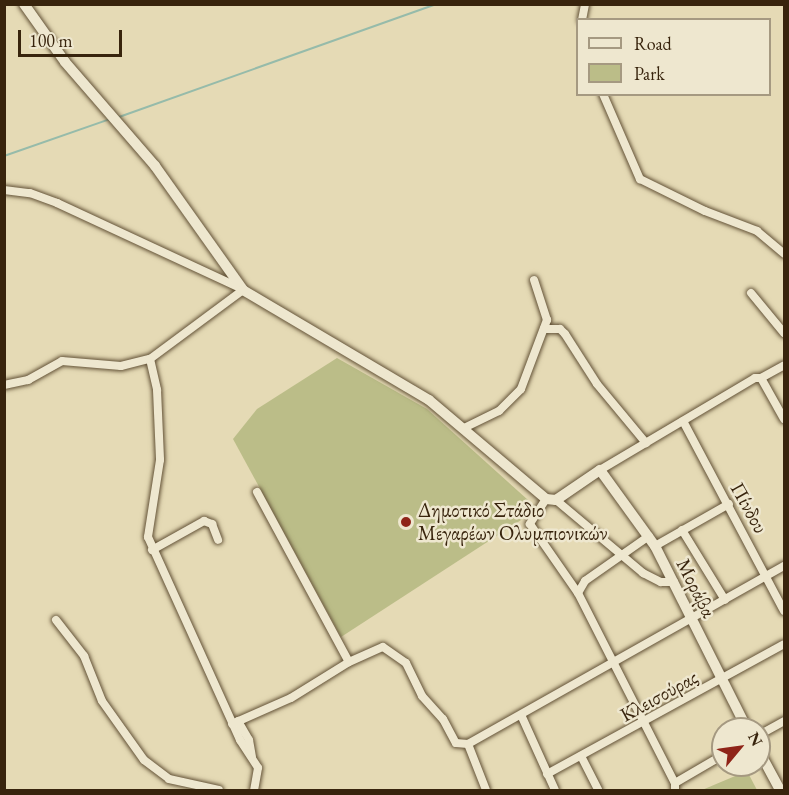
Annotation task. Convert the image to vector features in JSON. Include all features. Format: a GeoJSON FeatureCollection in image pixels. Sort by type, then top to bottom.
{"type":"FeatureCollection","features":[{"type":"Feature","properties":{"kind":"street"},"geometry":{"type":"LineString","coordinates":[[24,4],[96,98],[166,181],[243,290]]}},
{"type":"Feature","properties":{"kind":"street"},"geometry":{"type":"LineString","coordinates":[[604,96],[640,179],[705,211],[757,231],[784,254]]}},
{"type":"Feature","properties":{"kind":"street"},"geometry":{"type":"LineString","coordinates":[[4,190],[30,193],[57,203],[243,290],[419,393],[622,556],[656,579],[674,582]]}},
{"type":"Feature","properties":{"kind":"street"},"geometry":{"type":"LineString","coordinates":[[464,428],[499,411],[515,398],[544,329],[547,311],[534,280]]}},
{"type":"Feature","properties":{"kind":"street"},"geometry":{"type":"LineString","coordinates":[[4,386],[28,380],[62,361],[122,366],[150,359],[243,290]]}},
{"type":"Feature","properties":{"kind":"street"},"geometry":{"type":"LineString","coordinates":[[751,293],[784,333]]}},
{"type":"Feature","properties":{"kind":"street"},"geometry":{"type":"LineString","coordinates":[[544,329],[560,329],[565,334],[597,384],[646,443]]}},
{"type":"Feature","properties":{"kind":"street"},"geometry":{"type":"LineString","coordinates":[[150,359],[157,390],[160,460],[148,528],[153,550],[258,773],[254,790]]}},
{"type":"Feature","properties":{"kind":"street"},"geometry":{"type":"LineString","coordinates":[[711,763],[675,787],[578,593],[530,524],[551,500],[682,421],[784,365]]}},
{"type":"Feature","properties":{"kind":"street"},"geometry":{"type":"LineString","coordinates":[[758,378],[784,419]]}},
{"type":"Feature","properties":{"kind":"street","name":"Πίνδου"},"geometry":{"type":"LineString","coordinates":[[682,421],[729,504],[784,611]]}},
{"type":"Feature","properties":{"kind":"street","name":"Μοράβα"},"geometry":{"type":"LineString","coordinates":[[600,470],[652,541],[741,717]]}},
{"type":"Feature","properties":{"kind":"street"},"geometry":{"type":"LineString","coordinates":[[257,492],[350,662]]}},
{"type":"Feature","properties":{"kind":"street"},"geometry":{"type":"LineString","coordinates":[[578,593],[585,581],[622,556],[652,541],[682,530],[729,504]]}},
{"type":"Feature","properties":{"kind":"street"},"geometry":{"type":"LineString","coordinates":[[153,550],[204,521],[212,524],[218,540]]}},
{"type":"Feature","properties":{"kind":"street"},"geometry":{"type":"LineString","coordinates":[[682,530],[725,600]]}},
{"type":"Feature","properties":{"kind":"street"},"geometry":{"type":"LineString","coordinates":[[235,723],[309,689],[350,662],[383,647],[398,654],[453,739],[468,744],[522,717],[612,661],[784,566]]}},
{"type":"Feature","properties":{"kind":"street"},"geometry":{"type":"LineString","coordinates":[[56,620],[84,656],[102,701],[144,760],[169,779],[219,790]]}},
{"type":"Feature","properties":{"kind":"street","name":"Κλεισούρας"},"geometry":{"type":"LineString","coordinates":[[547,774],[644,724],[784,644]]}},
{"type":"Feature","properties":{"kind":"street"},"geometry":{"type":"LineString","coordinates":[[522,717],[555,790]]}},
{"type":"Feature","properties":{"kind":"street"},"geometry":{"type":"LineString","coordinates":[[468,744],[486,790]]}},
{"type":"Feature","properties":{"kind":"street"},"geometry":{"type":"LineString","coordinates":[[581,756],[598,790]]}},
{"type":"Feature","properties":{"kind":"street"},"geometry":{"type":"LineString","coordinates":[[771,773],[780,790]]}},
{"type":"Feature","properties":{"kind":"green space"},"geometry":{"type":"Polygon","coordinates":[[[337,358],[427,409],[538,509],[341,637],[233,439],[257,409],[337,358]]]}},
{"type":"Feature","properties":{"kind":"green space"},"geometry":{"type":"Polygon","coordinates":[[[733,777],[750,777],[757,790],[702,790],[733,777]]]}},
{"type":"Feature","properties":{"kind":"waterway"},"geometry":{"type":"LineString","coordinates":[[119,117],[436,4]]}},
{"type":"Feature","properties":{"kind":"waterway"},"geometry":{"type":"LineString","coordinates":[[4,156],[110,119]]}},
{"type":"Feature","properties":{"kind":"place","name":"Δημοτικό Στάδιο Μεγαρέων Ολυμπιονικών"},"geometry":{"type":"Point","coordinates":[406,522]}}]}
